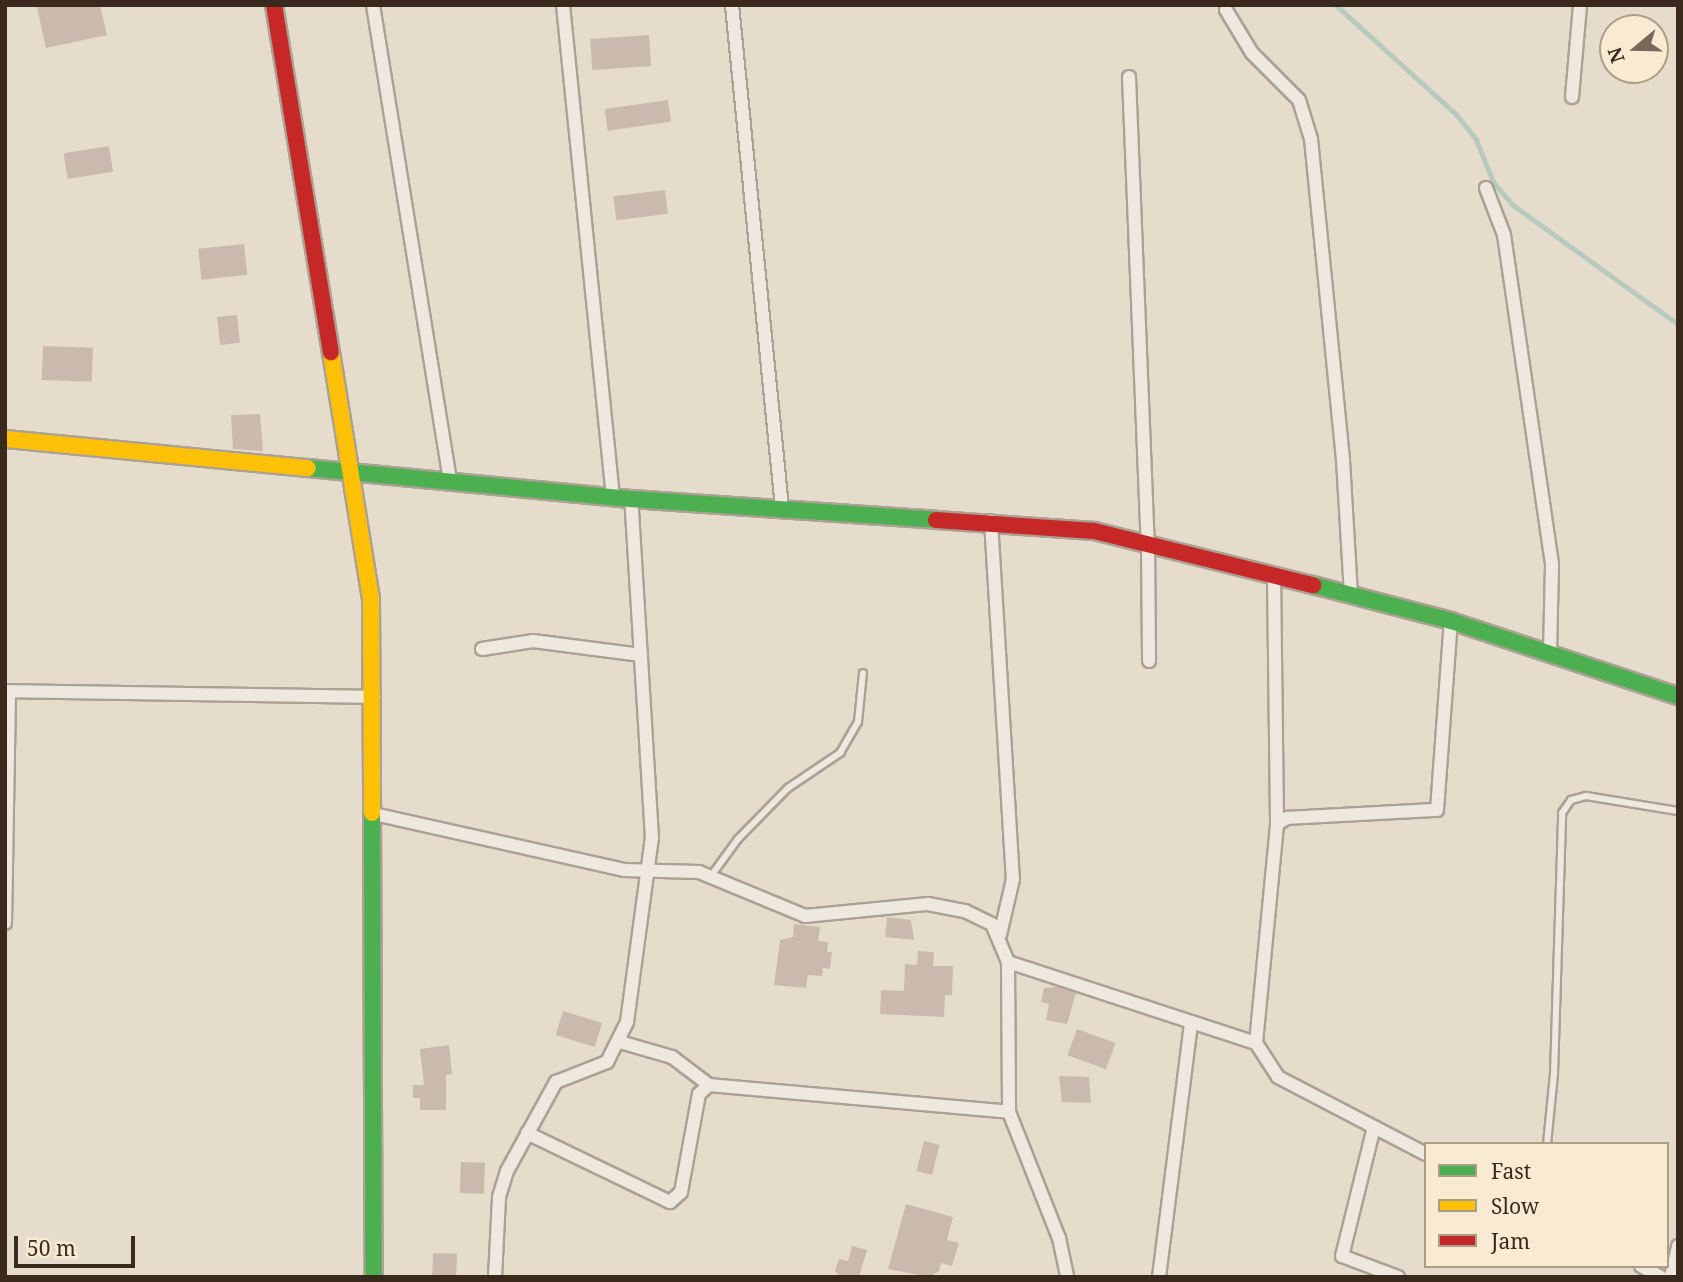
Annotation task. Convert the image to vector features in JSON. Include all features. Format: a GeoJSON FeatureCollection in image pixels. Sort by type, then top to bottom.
{"type":"FeatureCollection","features":[{"type":"Feature","properties":{"kind":"street"},"geometry":{"type":"LineString","coordinates":[[274,5],[371,598],[374,697],[374,1277]]}},
{"type":"Feature","properties":{"kind":"street"},"geometry":{"type":"LineString","coordinates":[[373,5],[450,483]]}},
{"type":"Feature","properties":{"kind":"street"},"geometry":{"type":"LineString","coordinates":[[563,5],[613,496]]}},
{"type":"Feature","properties":{"kind":"street"},"geometry":{"type":"LineString","coordinates":[[732,5],[782,508]]}},
{"type":"Feature","properties":{"kind":"street"},"geometry":{"type":"LineString","coordinates":[[1572,97],[1580,5]]}},
{"type":"Feature","properties":{"kind":"street"},"geometry":{"type":"LineString","coordinates":[[1226,10],[1252,53],[1299,100],[1311,139],[1343,460],[1351,593]]}},
{"type":"Feature","properties":{"kind":"street"},"geometry":{"type":"LineString","coordinates":[[1129,77],[1148,541],[1149,661]]}},
{"type":"Feature","properties":{"kind":"street"},"geometry":{"type":"LineString","coordinates":[[1486,188],[1504,235],[1552,565],[1550,653]]}},
{"type":"Feature","properties":{"kind":"street"},"geometry":{"type":"LineString","coordinates":[[5,439],[631,499],[991,521],[1148,541],[1451,621],[1678,696]]}},
{"type":"Feature","properties":{"kind":"street"},"geometry":{"type":"LineString","coordinates":[[495,1277],[502,1183],[527,1133],[556,1082],[607,1062],[620,1042],[627,1022],[649,874],[651,796],[631,499]]}},
{"type":"Feature","properties":{"kind":"street"},"geometry":{"type":"LineString","coordinates":[[991,521],[1013,879],[1000,935]]}},
{"type":"Feature","properties":{"kind":"street"},"geometry":{"type":"LineString","coordinates":[[1274,574],[1277,824],[1256,1043],[1278,1077],[1424,1153]]}},
{"type":"Feature","properties":{"kind":"street"},"geometry":{"type":"LineString","coordinates":[[1277,824],[1287,818],[1437,810],[1451,621]]}},
{"type":"Feature","properties":{"kind":"street"},"geometry":{"type":"LineString","coordinates":[[482,649],[533,641],[641,655]]}},
{"type":"Feature","properties":{"kind":"street"},"geometry":{"type":"LineString","coordinates":[[5,923],[7,691],[374,697]]}},
{"type":"Feature","properties":{"kind":"street"},"geometry":{"type":"LineString","coordinates":[[374,814],[649,874],[673,869],[711,876],[805,916],[928,904],[965,911],[992,924],[1000,935],[1008,962],[1009,1112],[1059,1238],[1067,1277]]}},
{"type":"Feature","properties":{"kind":"street"},"geometry":{"type":"LineString","coordinates":[[1008,962],[1191,1024],[1256,1043]]}},
{"type":"Feature","properties":{"kind":"street"},"geometry":{"type":"LineString","coordinates":[[1160,1277],[1191,1024]]}},
{"type":"Feature","properties":{"kind":"street"},"geometry":{"type":"LineString","coordinates":[[620,1042],[672,1056],[709,1085],[1009,1112]]}},
{"type":"Feature","properties":{"kind":"street"},"geometry":{"type":"LineString","coordinates":[[527,1133],[670,1202],[681,1192],[699,1094],[709,1085]]}},
{"type":"Feature","properties":{"kind":"street"},"geometry":{"type":"LineString","coordinates":[[1374,1128],[1342,1256],[1398,1277]]}},
{"type":"Feature","properties":{"kind":"street"},"geometry":{"type":"LineString","coordinates":[[1671,1277],[1678,1246]]}},
{"type":"Feature","properties":{"kind":"street"},"geometry":{"type":"LineString","coordinates":[[1645,1268],[1661,1277]]}},
{"type":"Feature","properties":{"kind":"lane"},"geometry":{"type":"LineString","coordinates":[[711,876],[738,839],[788,788],[840,753],[858,722],[863,673]]}},
{"type":"Feature","properties":{"kind":"lane"},"geometry":{"type":"LineString","coordinates":[[1547,1142],[1554,1074],[1562,813],[1571,800],[1586,796],[1678,811]]}},
{"type":"Feature","properties":{"kind":"building"},"geometry":{"type":"Polygon","coordinates":[[[100,5],[107,35],[46,48],[37,7],[100,5]]]}},
{"type":"Feature","properties":{"kind":"building"},"geometry":{"type":"Polygon","coordinates":[[[649,35],[651,66],[592,70],[590,39],[649,35]]]}},
{"type":"Feature","properties":{"kind":"building"},"geometry":{"type":"Polygon","coordinates":[[[668,100],[671,122],[608,131],[605,109],[668,100]]]}},
{"type":"Feature","properties":{"kind":"building"},"geometry":{"type":"Polygon","coordinates":[[[109,146],[113,172],[68,179],[64,153],[109,146]]]}},
{"type":"Feature","properties":{"kind":"building"},"geometry":{"type":"Polygon","coordinates":[[[665,190],[668,214],[616,220],[613,196],[665,190]]]}},
{"type":"Feature","properties":{"kind":"building"},"geometry":{"type":"Polygon","coordinates":[[[244,244],[247,275],[201,280],[198,249],[244,244]]]}},
{"type":"Feature","properties":{"kind":"building"},"geometry":{"type":"Polygon","coordinates":[[[237,315],[240,343],[220,345],[217,317],[237,315]]]}},
{"type":"Feature","properties":{"kind":"building"},"geometry":{"type":"Polygon","coordinates":[[[43,346],[93,348],[92,382],[42,380],[43,346]]]}},
{"type":"Feature","properties":{"kind":"building"},"geometry":{"type":"Polygon","coordinates":[[[260,414],[263,451],[233,449],[231,415],[260,414]]]}},
{"type":"Feature","properties":{"kind":"building"},"geometry":{"type":"Polygon","coordinates":[[[887,917],[911,920],[914,940],[885,937],[887,917]]]}},
{"type":"Feature","properties":{"kind":"building"},"geometry":{"type":"Polygon","coordinates":[[[794,924],[820,927],[818,941],[828,942],[827,952],[832,952],[830,969],[823,968],[822,976],[808,975],[806,988],[774,985],[780,940],[793,937],[794,924]]]}},
{"type":"Feature","properties":{"kind":"building"},"geometry":{"type":"Polygon","coordinates":[[[918,951],[934,952],[933,966],[953,966],[952,995],[945,995],[944,1017],[880,1014],[881,990],[904,991],[905,964],[917,965],[918,951]]]}},
{"type":"Feature","properties":{"kind":"building"},"geometry":{"type":"Polygon","coordinates":[[[1057,987],[1076,993],[1067,1024],[1046,1020],[1049,1004],[1041,1002],[1044,988],[1057,987]]]}},
{"type":"Feature","properties":{"kind":"building"},"geometry":{"type":"Polygon","coordinates":[[[563,1011],[602,1023],[595,1047],[556,1035],[563,1011]]]}},
{"type":"Feature","properties":{"kind":"building"},"geometry":{"type":"Polygon","coordinates":[[[1077,1029],[1116,1043],[1106,1069],[1067,1055],[1077,1029]]]}},
{"type":"Feature","properties":{"kind":"building"},"geometry":{"type":"Polygon","coordinates":[[[449,1045],[452,1074],[446,1075],[446,1110],[420,1110],[420,1098],[413,1098],[413,1085],[424,1085],[420,1049],[449,1045]]]}},
{"type":"Feature","properties":{"kind":"building"},"geometry":{"type":"Polygon","coordinates":[[[1059,1076],[1089,1077],[1091,1103],[1062,1102],[1059,1076]]]}},
{"type":"Feature","properties":{"kind":"building"},"geometry":{"type":"Polygon","coordinates":[[[924,1141],[940,1145],[932,1175],[917,1171],[924,1141]]]}},
{"type":"Feature","properties":{"kind":"building"},"geometry":{"type":"Polygon","coordinates":[[[461,1162],[485,1163],[484,1194],[460,1193],[461,1162]]]}},
{"type":"Feature","properties":{"kind":"building"},"geometry":{"type":"Polygon","coordinates":[[[906,1204],[953,1217],[947,1240],[959,1243],[952,1266],[941,1263],[939,1271],[929,1277],[888,1269],[906,1204]]]}},
{"type":"Feature","properties":{"kind":"building"},"geometry":{"type":"Polygon","coordinates":[[[852,1246],[867,1250],[859,1277],[841,1277],[835,1271],[839,1259],[848,1261],[852,1246]]]}},
{"type":"Feature","properties":{"kind":"building"},"geometry":{"type":"Polygon","coordinates":[[[433,1253],[457,1254],[456,1277],[432,1277],[433,1253]]]}},
{"type":"Feature","properties":{"kind":"waterway"},"geometry":{"type":"LineString","coordinates":[[1336,5],[1456,114],[1476,139],[1494,183],[1513,205],[1678,324]]}},
{"type":"Feature","properties":{"kind":"traffic: fast"},"geometry":{"type":"LineString","coordinates":[[308,468],[631,499],[936,520]]}},
{"type":"Feature","properties":{"kind":"traffic: fast"},"geometry":{"type":"LineString","coordinates":[[1313,585],[1451,621],[1678,696]]}},
{"type":"Feature","properties":{"kind":"traffic: fast"},"geometry":{"type":"LineString","coordinates":[[372,813],[374,1277]]}},
{"type":"Feature","properties":{"kind":"traffic: slow"},"geometry":{"type":"LineString","coordinates":[[331,352],[371,598],[372,813]]}},
{"type":"Feature","properties":{"kind":"traffic: slow"},"geometry":{"type":"LineString","coordinates":[[5,439],[308,468]]}},
{"type":"Feature","properties":{"kind":"traffic: jam"},"geometry":{"type":"LineString","coordinates":[[274,5],[331,352]]}},
{"type":"Feature","properties":{"kind":"traffic: jam"},"geometry":{"type":"LineString","coordinates":[[936,520],[1094,531],[1313,585]]}}]}
